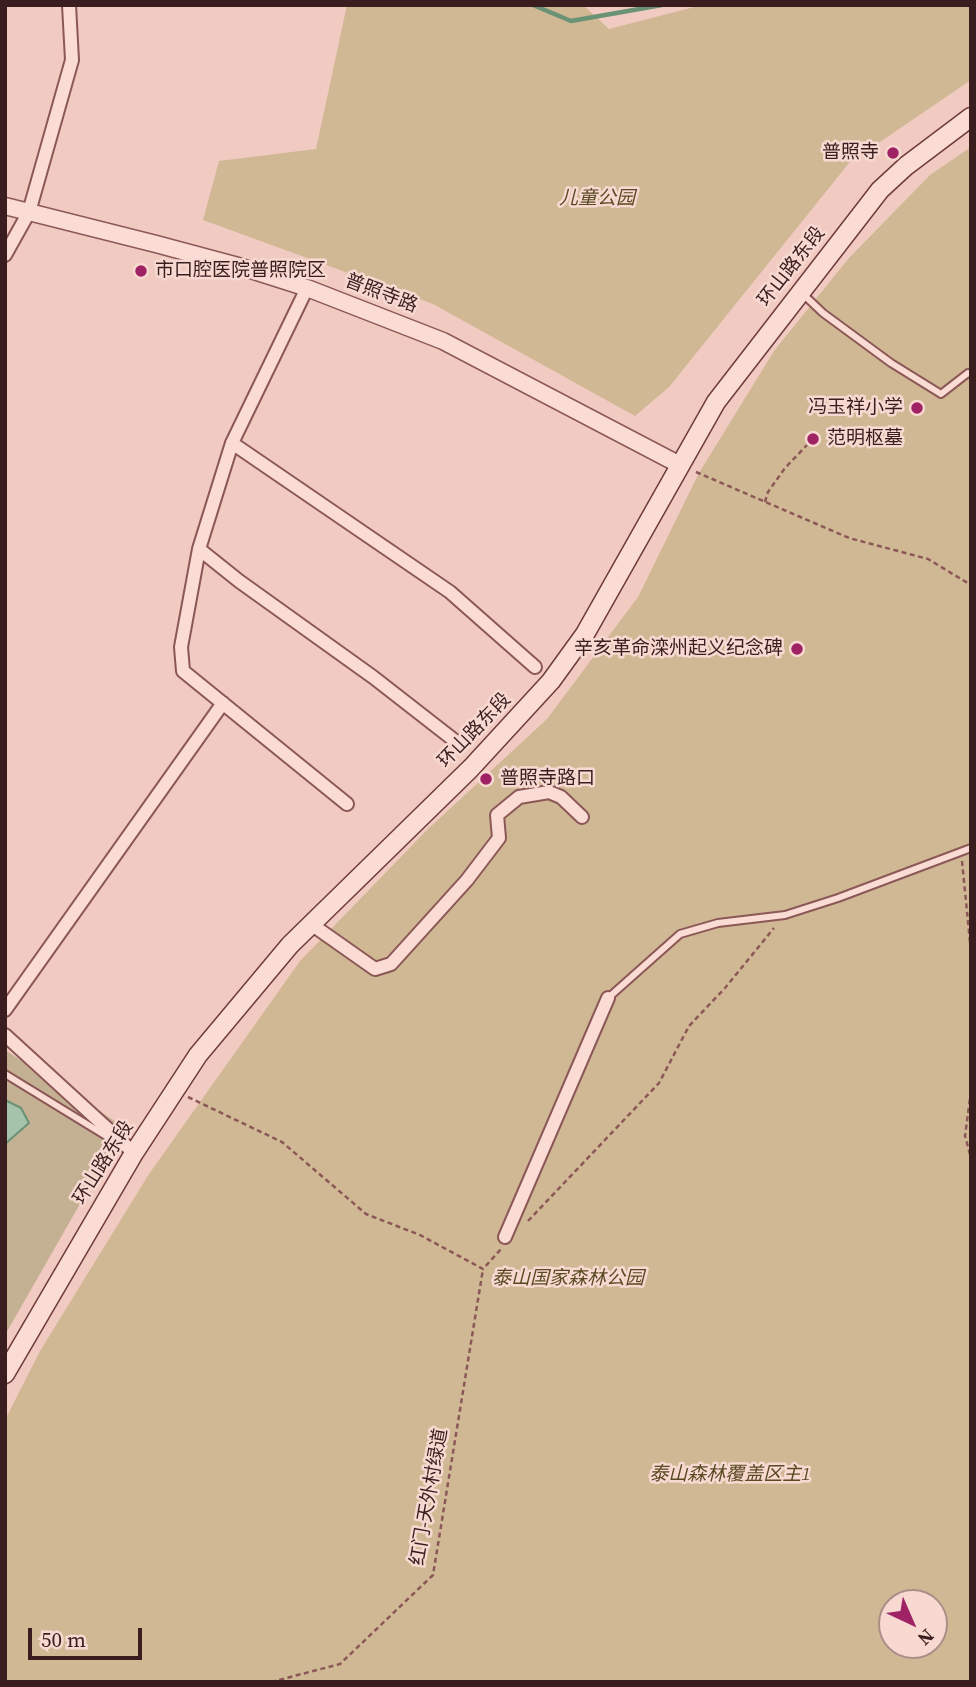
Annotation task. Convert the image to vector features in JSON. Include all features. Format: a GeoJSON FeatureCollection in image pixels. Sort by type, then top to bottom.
{"type":"FeatureCollection","features":[{"type":"Feature","properties":{"kind":"main road","name":"环山路东段"},"geometry":{"type":"LineString","coordinates":[[5,1374],[134,1153],[198,1055],[290,945],[471,768],[551,681],[585,634],[716,402],[880,190],[905,166],[971,117]]}},
{"type":"Feature","properties":{"kind":"street"},"geometry":{"type":"LineString","coordinates":[[5,255],[29,212],[72,60],[69,5]]}},
{"type":"Feature","properties":{"kind":"street","name":"普照寺路"},"geometry":{"type":"LineString","coordinates":[[5,206],[214,260],[307,288],[443,341],[680,466]]}},
{"type":"Feature","properties":{"kind":"street"},"geometry":{"type":"LineString","coordinates":[[307,288],[232,443],[199,549],[181,647],[184,671],[347,804]]}},
{"type":"Feature","properties":{"kind":"street"},"geometry":{"type":"LineString","coordinates":[[232,443],[450,592],[535,667]]}},
{"type":"Feature","properties":{"kind":"street"},"geometry":{"type":"LineString","coordinates":[[199,549],[459,744]]}},
{"type":"Feature","properties":{"kind":"street"},"geometry":{"type":"LineString","coordinates":[[5,1010],[223,704]]}},
{"type":"Feature","properties":{"kind":"street"},"geometry":{"type":"LineString","coordinates":[[311,924],[375,969],[391,964],[467,880],[499,838],[497,815],[519,797],[549,792],[561,797],[582,817]]}},
{"type":"Feature","properties":{"kind":"street"},"geometry":{"type":"LineString","coordinates":[[505,1237],[608,998]]}},
{"type":"Feature","properties":{"kind":"street"},"geometry":{"type":"LineString","coordinates":[[5,1035],[134,1153]]}},
{"type":"Feature","properties":{"kind":"lane"},"geometry":{"type":"LineString","coordinates":[[800,291],[823,313],[862,342],[941,394],[968,373],[971,374]]}},
{"type":"Feature","properties":{"kind":"lane"},"geometry":{"type":"LineString","coordinates":[[608,998],[681,933],[718,923],[785,915],[971,848]]}},
{"type":"Feature","properties":{"kind":"lane"},"geometry":{"type":"LineString","coordinates":[[5,1074],[134,1153]]}},
{"type":"Feature","properties":{"kind":"path"},"geometry":{"type":"LineString","coordinates":[[765,502],[768,492],[807,445]]}},
{"type":"Feature","properties":{"kind":"path"},"geometry":{"type":"LineString","coordinates":[[680,466],[849,538],[928,559],[971,585]]}},
{"type":"Feature","properties":{"kind":"path"},"geometry":{"type":"LineString","coordinates":[[961,851],[971,952]]}},
{"type":"Feature","properties":{"kind":"path"},"geometry":{"type":"LineString","coordinates":[[971,1091],[965,1136],[971,1158]]}},
{"type":"Feature","properties":{"kind":"path","name":"红门-天外村绿道"},"geometry":{"type":"LineString","coordinates":[[271,1682],[340,1664],[433,1575],[483,1269]]}},
{"type":"Feature","properties":{"kind":"green space","name":"儿童公园"},"geometry":{"type":"Polygon","coordinates":[[[347,5],[583,5],[609,29],[702,5],[971,5],[971,80],[849,163],[669,387],[635,416],[433,304],[203,220],[219,161],[316,149],[347,5]]]}},
{"type":"Feature","properties":{"kind":"green space","name":"泰山国家森林公园"},"geometry":{"type":"Polygon","coordinates":[[[971,147],[971,1682],[5,1682],[5,1420],[40,1351],[149,1174],[300,961],[428,829],[547,719],[638,597],[699,473],[774,351],[848,259],[930,175],[971,147]]]}},
{"type":"Feature","properties":{"kind":"shaded area"},"geometry":{"type":"Polygon","coordinates":[[[5,1050],[124,1127],[5,1335],[5,1050]]]}},
{"type":"Feature","properties":{"kind":"shaded area"},"geometry":{"type":"Polygon","coordinates":[[[5,1100],[21,1108],[29,1123],[5,1144],[5,1100]]]}},
{"type":"Feature","properties":{"kind":"waterway"},"geometry":{"type":"LineString","coordinates":[[533,5],[571,21],[662,5]]}},
{"type":"Feature","properties":{"kind":"place","name":"普照寺"},"geometry":{"type":"Point","coordinates":[893,153]}},
{"type":"Feature","properties":{"kind":"place","name":"市口腔医院普照院区"},"geometry":{"type":"Point","coordinates":[141,271]}},
{"type":"Feature","properties":{"kind":"place","name":"冯玉祥小学"},"geometry":{"type":"Point","coordinates":[917,408]}},
{"type":"Feature","properties":{"kind":"place","name":"范明枢墓"},"geometry":{"type":"Point","coordinates":[813,439]}},
{"type":"Feature","properties":{"kind":"place","name":"辛亥革命滦州起义纪念碑"},"geometry":{"type":"Point","coordinates":[797,649]}},
{"type":"Feature","properties":{"kind":"place","name":"普照寺路口"},"geometry":{"type":"Point","coordinates":[486,779]}},
{"type":"Feature","properties":{"kind":"park label","name":"泰山森林覆盖区主1"},"geometry":{"type":"Point","coordinates":[730,1475]}}]}
